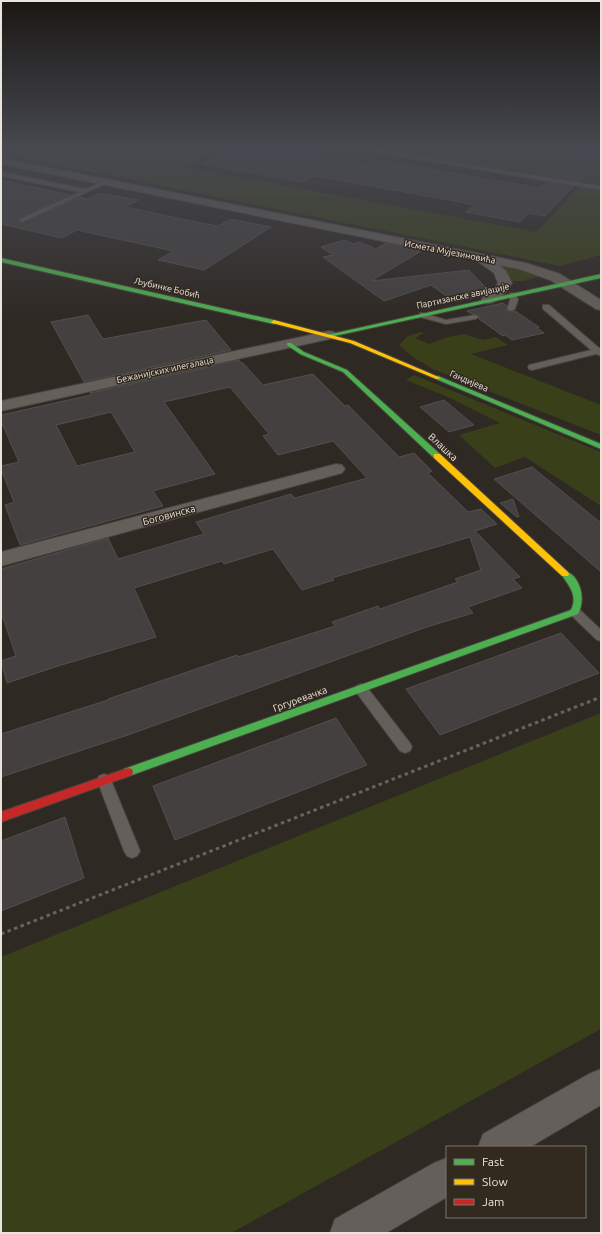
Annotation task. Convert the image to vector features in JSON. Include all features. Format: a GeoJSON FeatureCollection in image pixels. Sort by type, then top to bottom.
{"type":"FeatureCollection","features":[{"type":"Feature","properties":{"kind":"street","name":"Исмета Мујезиновића"},"geometry":{"type":"LineString","coordinates":[[218,206],[540,271],[568,284],[601,306]]}},
{"type":"Feature","properties":{"kind":"street"},"geometry":{"type":"LineString","coordinates":[[471,256],[489,264],[500,271],[504,277],[504,287],[488,300]]}},
{"type":"Feature","properties":{"kind":"street","name":"Љубинке Бобић"},"geometry":{"type":"LineString","coordinates":[[1,260],[329,335]]}},
{"type":"Feature","properties":{"kind":"street","name":"Партизанске авијације"},"geometry":{"type":"LineString","coordinates":[[329,335],[601,276]]}},
{"type":"Feature","properties":{"kind":"street"},"geometry":{"type":"LineString","coordinates":[[392,331],[408,318]]}},
{"type":"Feature","properties":{"kind":"street","name":"Бежанијских илегалаца"},"geometry":{"type":"LineString","coordinates":[[1,406],[329,335]]}},
{"type":"Feature","properties":{"kind":"street","name":"Гандијева"},"geometry":{"type":"LineString","coordinates":[[329,335],[352,342],[601,448]]}},
{"type":"Feature","properties":{"kind":"street","name":"Влашка"},"geometry":{"type":"LineString","coordinates":[[289,344],[296,351],[332,364],[345,372],[573,582],[578,589],[580,598],[579,606],[575,612]]}},
{"type":"Feature","properties":{"kind":"street"},"geometry":{"type":"LineString","coordinates":[[384,344],[384,356]]}},
{"type":"Feature","properties":{"kind":"street","name":"Боговинска"},"geometry":{"type":"LineString","coordinates":[[2,558],[336,469]]}},
{"type":"Feature","properties":{"kind":"street","name":"Гргуревачка"},"geometry":{"type":"LineString","coordinates":[[1,817],[575,612]]}},
{"type":"Feature","properties":{"kind":"street"},"geometry":{"type":"LineString","coordinates":[[498,1146],[601,1086]]}},
{"type":"Feature","properties":{"kind":"street"},"geometry":{"type":"LineString","coordinates":[[349,1233],[446,1177]]}},
{"type":"Feature","properties":{"kind":"lane"},"geometry":{"type":"LineString","coordinates":[[22,220],[54,206]]}},
{"type":"Feature","properties":{"kind":"lane"},"geometry":{"type":"LineString","coordinates":[[511,309],[514,300],[513,295]]}},
{"type":"Feature","properties":{"kind":"lane"},"geometry":{"type":"LineString","coordinates":[[546,307],[600,351]]}},
{"type":"Feature","properties":{"kind":"lane"},"geometry":{"type":"LineString","coordinates":[[423,315],[446,322],[476,317]]}},
{"type":"Feature","properties":{"kind":"lane"},"geometry":{"type":"LineString","coordinates":[[532,367],[600,351]]}},
{"type":"Feature","properties":{"kind":"lane"},"geometry":{"type":"LineString","coordinates":[[575,612],[601,637]]}},
{"type":"Feature","properties":{"kind":"lane"},"geometry":{"type":"LineString","coordinates":[[361,688],[405,747]]}},
{"type":"Feature","properties":{"kind":"lane"},"geometry":{"type":"LineString","coordinates":[[104,780],[132,851]]}},
{"type":"Feature","properties":{"kind":"path"},"geometry":{"type":"LineString","coordinates":[[1,934],[601,697]]}},
{"type":"Feature","properties":{"kind":"green space"},"geometry":{"type":"Polygon","coordinates":[[[259,206],[393,206],[536,232],[561,206],[601,206],[601,255],[560,266],[259,206]]]}},
{"type":"Feature","properties":{"kind":"green space"},"geometry":{"type":"Polygon","coordinates":[[[500,266],[543,276],[524,281],[511,281],[509,275],[500,266]]]}},
{"type":"Feature","properties":{"kind":"green space"},"geometry":{"type":"Polygon","coordinates":[[[421,332],[424,333],[415,338],[429,344],[448,337],[464,334],[483,340],[496,337],[508,345],[471,354],[601,405],[601,435],[435,370],[414,358],[399,345],[408,336],[421,332]]]}},
{"type":"Feature","properties":{"kind":"green space"},"geometry":{"type":"Polygon","coordinates":[[[414,375],[601,452],[601,506],[525,457],[495,468],[459,435],[500,423],[450,398],[406,380],[414,375]]]}},
{"type":"Feature","properties":{"kind":"green space"},"geometry":{"type":"Polygon","coordinates":[[[601,713],[601,1029],[231,1233],[1,1233],[1,957],[601,713]]]}},
{"type":"Feature","properties":{"kind":"building"},"geometry":{"type":"Polygon","coordinates":[[[1,206],[47,206],[19,218],[18,220],[21,223],[61,206],[128,206],[125,207],[218,226],[230,219],[271,227],[204,270],[158,260],[173,251],[77,230],[62,238],[1,224],[1,206]]]}},
{"type":"Feature","properties":{"kind":"building"},"geometry":{"type":"Polygon","coordinates":[[[473,206],[555,206],[545,216],[528,213],[520,222],[466,212],[473,206]]]}},
{"type":"Feature","properties":{"kind":"building"},"geometry":{"type":"Polygon","coordinates":[[[344,240],[354,244],[359,242],[376,249],[386,243],[421,251],[371,281],[469,270],[489,291],[482,296],[455,302],[431,285],[384,301],[323,257],[333,255],[321,247],[344,240]]]}},
{"type":"Feature","properties":{"kind":"building"},"geometry":{"type":"Polygon","coordinates":[[[503,303],[507,306],[506,310],[510,312],[515,311],[539,327],[537,328],[544,333],[512,340],[505,335],[503,336],[479,319],[480,316],[467,311],[503,303]]]}},
{"type":"Feature","properties":{"kind":"building"},"geometry":{"type":"Polygon","coordinates":[[[88,315],[103,339],[206,320],[231,350],[84,382],[51,322],[88,315]]]}},
{"type":"Feature","properties":{"kind":"building"},"geometry":{"type":"Polygon","coordinates":[[[239,360],[263,385],[313,374],[345,406],[348,405],[399,457],[414,453],[432,471],[428,473],[468,512],[481,509],[497,524],[475,531],[520,577],[513,579],[522,588],[468,607],[473,613],[427,627],[128,735],[1,777],[1,734],[108,700],[237,655],[238,657],[335,626],[332,622],[378,606],[380,609],[458,582],[455,579],[481,570],[470,537],[332,578],[334,580],[302,590],[273,549],[224,564],[222,561],[134,588],[156,637],[7,683],[1,661],[16,656],[1,612],[1,569],[108,538],[118,559],[204,534],[196,522],[291,494],[295,498],[367,478],[333,441],[278,455],[263,436],[269,434],[230,387],[164,402],[215,474],[153,491],[163,506],[20,545],[5,505],[14,502],[1,469],[1,466],[19,462],[1,421],[1,415],[91,395],[90,393],[239,360]],[[111,412],[56,425],[77,466],[135,452],[111,412]]]}},
{"type":"Feature","properties":{"kind":"building"},"geometry":{"type":"Polygon","coordinates":[[[444,400],[474,425],[449,432],[420,407],[444,400]]]}},
{"type":"Feature","properties":{"kind":"building"},"geometry":{"type":"Polygon","coordinates":[[[532,467],[601,523],[601,572],[494,479],[532,467]]]}},
{"type":"Feature","properties":{"kind":"building"},"geometry":{"type":"Polygon","coordinates":[[[513,499],[519,517],[500,503],[513,499]]]}},
{"type":"Feature","properties":{"kind":"building"},"geometry":{"type":"Polygon","coordinates":[[[561,633],[599,673],[440,735],[406,689],[561,633]]]}},
{"type":"Feature","properties":{"kind":"building"},"geometry":{"type":"Polygon","coordinates":[[[336,718],[367,765],[175,840],[153,786],[336,718]]]}},
{"type":"Feature","properties":{"kind":"building"},"geometry":{"type":"Polygon","coordinates":[[[65,817],[84,878],[1,911],[1,841],[65,817]]]}},
{"type":"Feature","properties":{"kind":"traffic: fast"},"geometry":{"type":"LineString","coordinates":[[1,260],[274,322]]}},
{"type":"Feature","properties":{"kind":"traffic: fast"},"geometry":{"type":"LineString","coordinates":[[330,335],[601,276]]}},
{"type":"Feature","properties":{"kind":"traffic: fast"},"geometry":{"type":"LineString","coordinates":[[289,344],[302,353],[345,371],[437,456]]}},
{"type":"Feature","properties":{"kind":"traffic: fast"},"geometry":{"type":"LineString","coordinates":[[438,378],[601,447]]}},
{"type":"Feature","properties":{"kind":"traffic: fast"},"geometry":{"type":"LineString","coordinates":[[128,772],[575,612],[578,601],[577,592],[572,582],[565,574]]}},
{"type":"Feature","properties":{"kind":"traffic: slow"},"geometry":{"type":"LineString","coordinates":[[274,322],[352,342],[438,378]]}},
{"type":"Feature","properties":{"kind":"traffic: slow"},"geometry":{"type":"LineString","coordinates":[[437,456],[565,574]]}},
{"type":"Feature","properties":{"kind":"traffic: jam"},"geometry":{"type":"LineString","coordinates":[[1,817],[128,772]]}}]}
